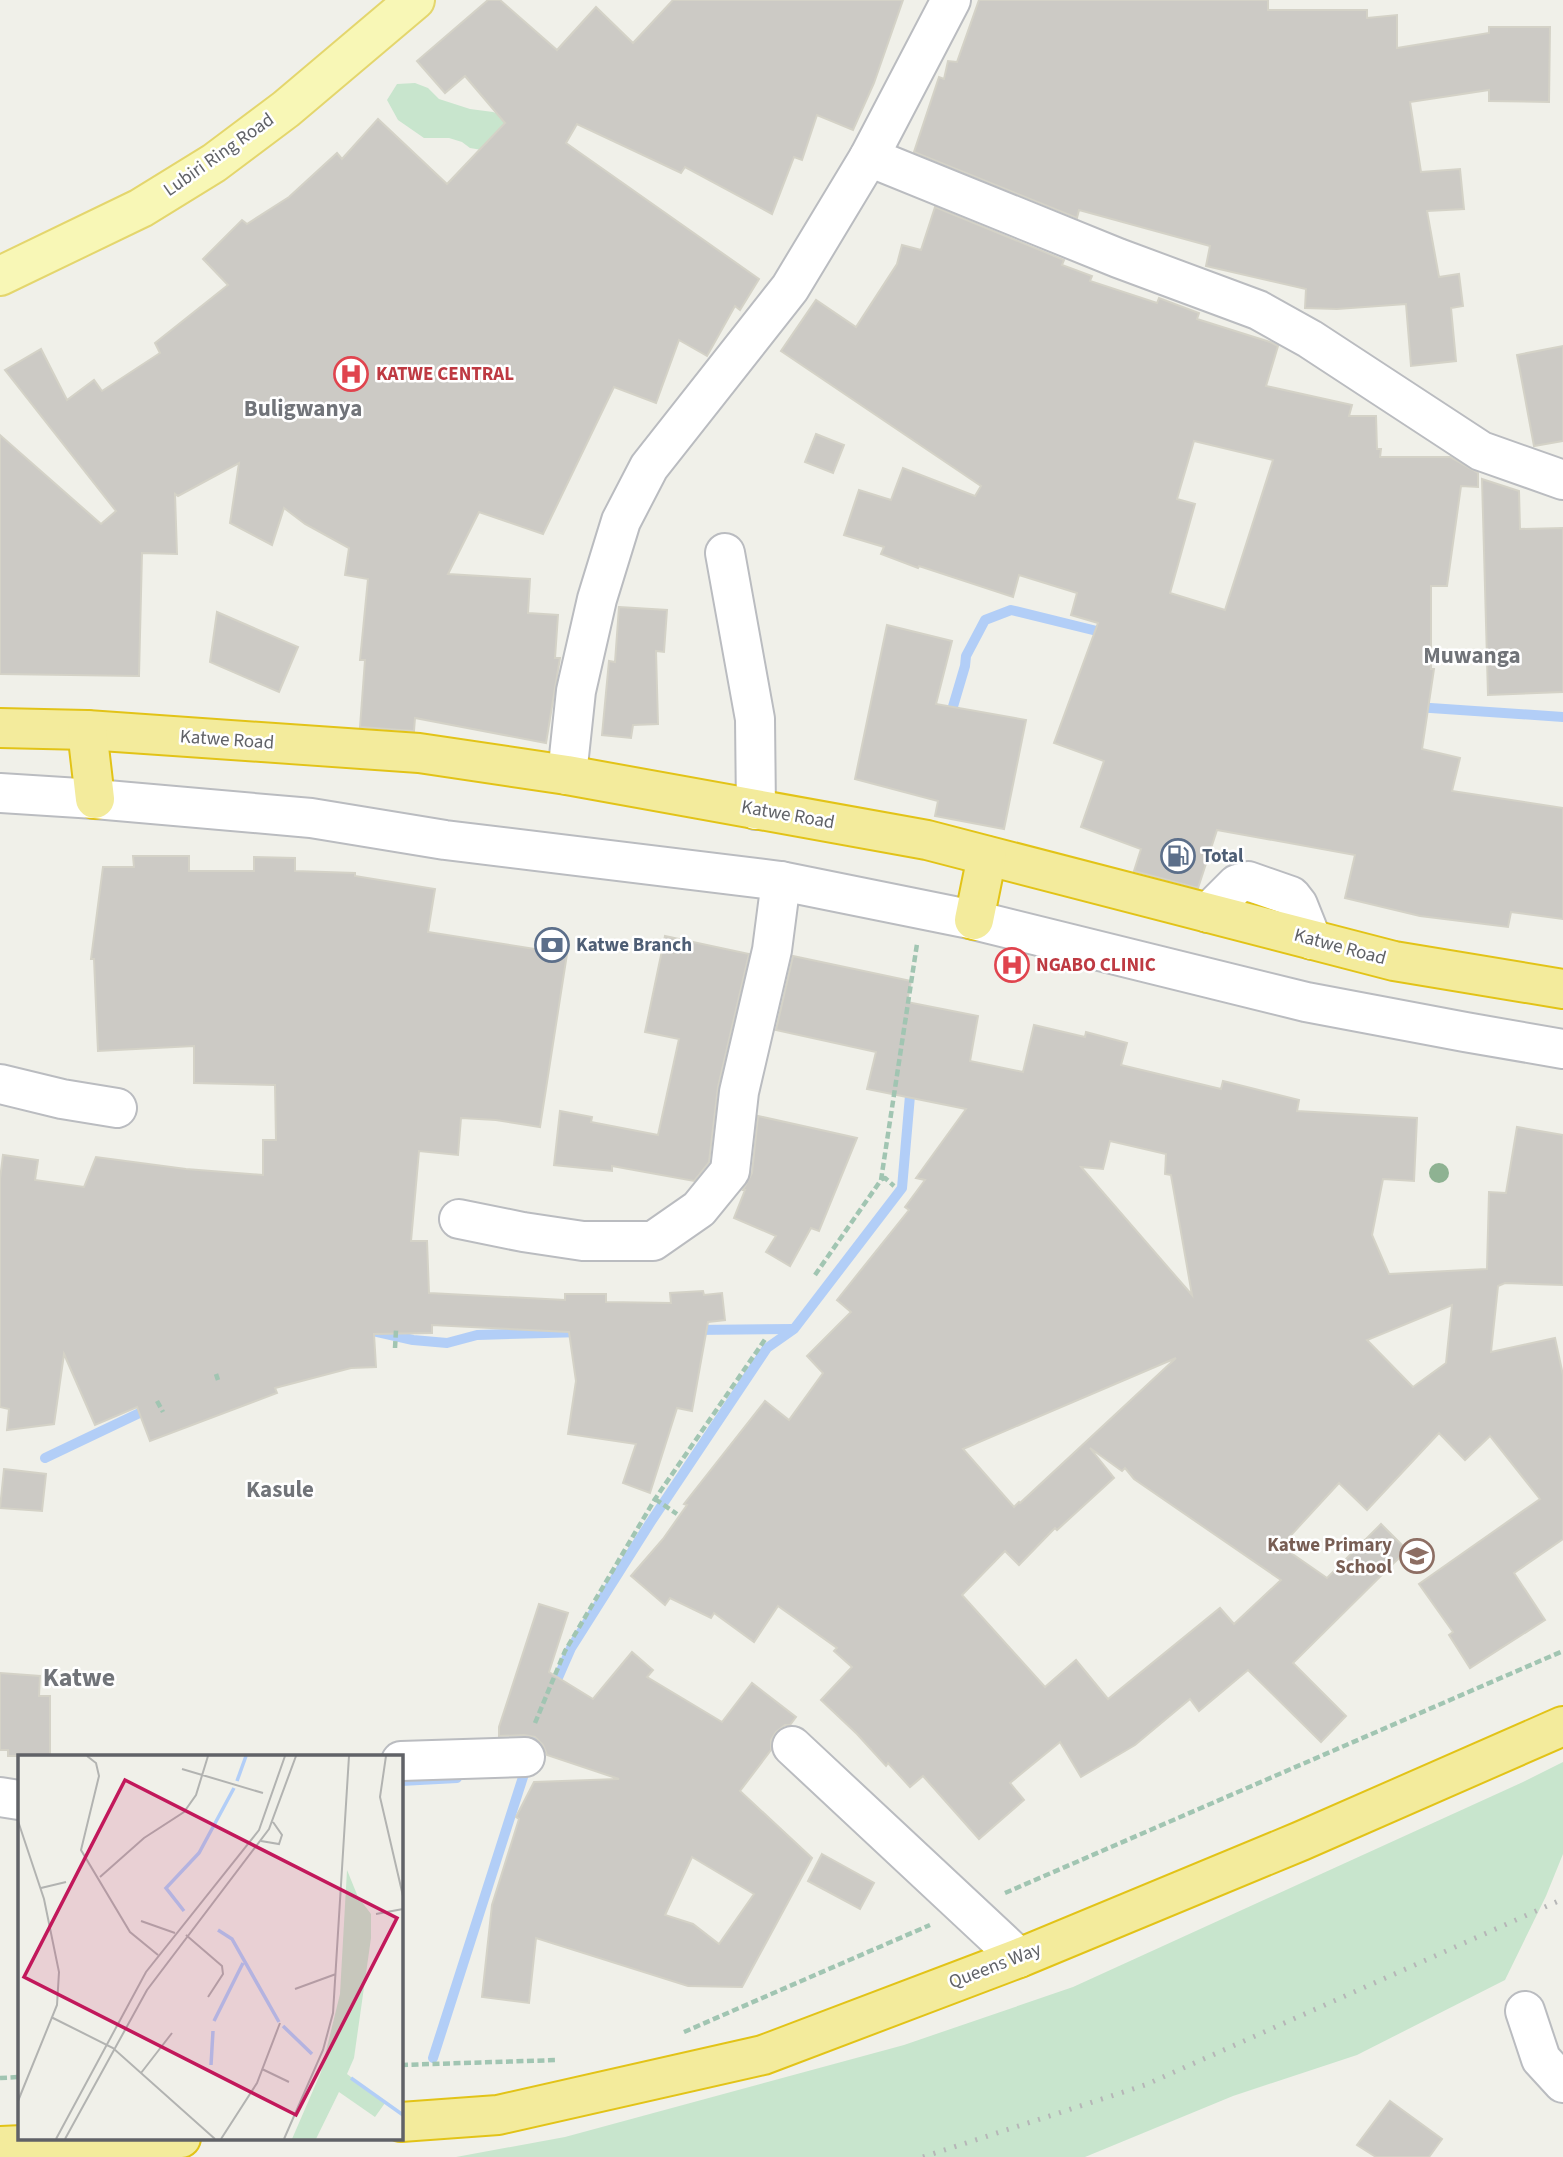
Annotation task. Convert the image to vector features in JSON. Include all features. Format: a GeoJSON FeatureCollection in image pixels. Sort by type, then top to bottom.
{"type":"FeatureCollection","features":[{"type":"Feature","properties":{"kind":"highway","name":"Katwe Road"},"geometry":{"type":"LineString","coordinates":[[0,728],[87,730],[419,753],[567,775],[928,840],[1394,961],[1563,989]]}},
{"type":"Feature","properties":{"kind":"highway"},"geometry":{"type":"LineString","coordinates":[[87,730],[95,799]]}},
{"type":"Feature","properties":{"kind":"highway"},"geometry":{"type":"LineString","coordinates":[[974,920],[987,856]]}},
{"type":"Feature","properties":{"kind":"highway","name":"Queens Way"},"geometry":{"type":"LineString","coordinates":[[402,2122],[498,2115],[763,2055],[1019,1958],[1301,1841],[1563,1726]]}},
{"type":"Feature","properties":{"kind":"highway"},"geometry":{"type":"LineString","coordinates":[[0,2146],[136,2140]]}},
{"type":"Feature","properties":{"kind":"main road","name":"Lubiri Ring Road"},"geometry":{"type":"LineString","coordinates":[[0,275],[141,208],[214,163],[286,109],[415,0]]}},
{"type":"Feature","properties":{"kind":"street"},"geometry":{"type":"LineString","coordinates":[[567,775],[576,691],[597,599],[621,521],[649,467],[790,288],[869,157],[951,0]]}},
{"type":"Feature","properties":{"kind":"street"},"geometry":{"type":"LineString","coordinates":[[869,157],[1118,258],[1258,310],[1310,339],[1481,451],[1563,480]]}},
{"type":"Feature","properties":{"kind":"street"},"geometry":{"type":"LineString","coordinates":[[725,553],[755,719],[756,810]]}},
{"type":"Feature","properties":{"kind":"street"},"geometry":{"type":"LineString","coordinates":[[0,793],[311,818],[445,840],[781,881],[974,920],[1306,1002],[1563,1049]]}},
{"type":"Feature","properties":{"kind":"street"},"geometry":{"type":"LineString","coordinates":[[459,1219],[583,1241],[653,1241],[699,1209],[730,1171],[739,1092],[772,950],[781,881]]}},
{"type":"Feature","properties":{"kind":"street"},"geometry":{"type":"LineString","coordinates":[[0,1084],[62,1099],[117,1108]]}},
{"type":"Feature","properties":{"kind":"street"},"geometry":{"type":"LineString","coordinates":[[792,1746],[1019,1958]]}},
{"type":"Feature","properties":{"kind":"street"},"geometry":{"type":"LineString","coordinates":[[402,1761],[525,1757]]}},
{"type":"Feature","properties":{"kind":"street"},"geometry":{"type":"LineString","coordinates":[[0,1797],[18,1800]]}},
{"type":"Feature","properties":{"kind":"street"},"geometry":{"type":"LineString","coordinates":[[1525,2011],[1541,2059],[1563,2083]]}},
{"type":"Feature","properties":{"kind":"path"},"geometry":{"type":"LineString","coordinates":[[815,1275],[881,1180],[922,909]]}},
{"type":"Feature","properties":{"kind":"path"},"geometry":{"type":"LineString","coordinates":[[881,1180],[885,1178],[894,1186]]}},
{"type":"Feature","properties":{"kind":"path"},"geometry":{"type":"LineString","coordinates":[[395,1348],[396,1330]]}},
{"type":"Feature","properties":{"kind":"path"},"geometry":{"type":"LineString","coordinates":[[525,1757],[542,1702],[565,1651],[655,1499],[766,1338]]}},
{"type":"Feature","properties":{"kind":"path"},"geometry":{"type":"LineString","coordinates":[[157,1401],[163,1412]]}},
{"type":"Feature","properties":{"kind":"path"},"geometry":{"type":"LineString","coordinates":[[655,1499],[677,1514]]}},
{"type":"Feature","properties":{"kind":"path"},"geometry":{"type":"LineString","coordinates":[[0,2078],[18,2077]]}},
{"type":"Feature","properties":{"kind":"green space"},"geometry":{"type":"Polygon","coordinates":[[[415,83],[428,88],[439,99],[509,118],[494,152],[470,148],[449,138],[424,138],[398,120],[387,100],[397,84],[415,83]]]}},
{"type":"Feature","properties":{"kind":"green space"},"geometry":{"type":"Polygon","coordinates":[[[1563,1762],[1563,1854],[1546,1896],[1505,1980],[1357,2055],[1233,2096],[1085,2157],[456,2157],[565,2137],[904,2045],[1073,1987],[1563,1762]]]}},
{"type":"Feature","properties":{"kind":"building"},"geometry":{"type":"Polygon","coordinates":[[[488,0],[500,0],[557,50],[596,7],[633,43],[673,0],[903,0],[874,83],[853,130],[817,115],[802,160],[794,157],[772,214],[685,167],[681,173],[577,124],[566,143],[759,279],[740,310],[735,306],[707,356],[679,340],[656,403],[614,387],[543,534],[479,512],[448,574],[530,579],[528,613],[558,615],[555,658],[560,658],[546,743],[415,718],[414,731],[360,727],[365,660],[360,660],[368,579],[345,575],[349,548],[305,524],[284,508],[272,545],[230,523],[239,463],[178,496],[175,494],[177,554],[142,553],[139,676],[0,674],[0,435],[101,524],[116,511],[5,370],[41,349],[67,400],[94,380],[102,391],[160,353],[155,343],[228,285],[203,259],[242,220],[247,224],[289,197],[337,153],[342,159],[378,119],[447,184],[505,123],[465,76],[445,93],[417,61],[488,0]]]}},
{"type":"Feature","properties":{"kind":"building"},"geometry":{"type":"Polygon","coordinates":[[[979,0],[1268,0],[1268,10],[1367,10],[1367,18],[1397,15],[1397,48],[1489,33],[1489,27],[1550,27],[1549,102],[1489,101],[1489,90],[1410,102],[1421,172],[1460,169],[1464,209],[1427,211],[1439,277],[1459,274],[1463,306],[1451,308],[1456,361],[1411,366],[1406,304],[1337,309],[1305,308],[1306,289],[1206,266],[1210,246],[1079,210],[1077,218],[914,152],[939,77],[944,79],[948,61],[957,62],[979,0]]]}},
{"type":"Feature","properties":{"kind":"building"},"geometry":{"type":"Polygon","coordinates":[[[935,207],[1064,260],[1062,265],[1092,276],[1090,281],[1157,303],[1159,298],[1199,313],[1197,319],[1278,346],[1266,386],[1352,405],[1349,416],[1376,416],[1377,449],[1381,449],[1380,457],[1450,457],[1478,473],[1478,487],[1461,486],[1447,586],[1431,586],[1431,669],[1434,669],[1422,749],[1460,758],[1452,791],[1563,808],[1563,919],[1511,912],[1508,927],[1420,916],[1345,898],[1355,855],[1217,830],[1198,888],[1134,871],[1141,849],[1081,827],[1104,761],[1054,743],[1098,623],[1071,615],[1077,593],[1019,575],[1013,597],[919,566],[918,568],[881,554],[884,547],[844,535],[859,490],[891,500],[903,468],[975,496],[981,486],[781,351],[816,300],[856,327],[897,264],[902,245],[921,250],[935,207]],[[1194,441],[1177,499],[1195,504],[1170,593],[1225,610],[1273,460],[1194,441]]]}},
{"type":"Feature","properties":{"kind":"building"},"geometry":{"type":"Polygon","coordinates":[[[1563,346],[1563,441],[1534,446],[1517,355],[1563,346]]]}},
{"type":"Feature","properties":{"kind":"building"},"geometry":{"type":"Polygon","coordinates":[[[816,434],[844,445],[833,473],[805,462],[816,434]]]}},
{"type":"Feature","properties":{"kind":"building"},"geometry":{"type":"Polygon","coordinates":[[[1482,479],[1519,491],[1520,529],[1563,528],[1563,692],[1488,695],[1482,479]]]}},
{"type":"Feature","properties":{"kind":"building"},"geometry":{"type":"Polygon","coordinates":[[[619,607],[667,610],[664,652],[656,651],[658,724],[633,725],[631,738],[602,735],[609,661],[615,662],[619,607]]]}},
{"type":"Feature","properties":{"kind":"building"},"geometry":{"type":"Polygon","coordinates":[[[217,612],[298,647],[279,692],[210,662],[217,612]]]}},
{"type":"Feature","properties":{"kind":"building"},"geometry":{"type":"Polygon","coordinates":[[[887,625],[952,641],[936,704],[1026,720],[1004,829],[935,816],[938,801],[855,779],[887,625]]]}},
{"type":"Feature","properties":{"kind":"building"},"geometry":{"type":"Polygon","coordinates":[[[133,856],[189,856],[189,871],[254,871],[254,857],[295,858],[295,871],[355,873],[355,876],[435,889],[428,932],[567,954],[540,1127],[461,1118],[458,1155],[419,1151],[411,1241],[427,1241],[429,1293],[565,1300],[565,1294],[606,1294],[606,1302],[671,1303],[670,1293],[722,1293],[725,1320],[708,1322],[692,1411],[677,1408],[650,1493],[623,1483],[636,1444],[568,1434],[576,1381],[569,1332],[432,1325],[432,1333],[374,1334],[376,1367],[351,1368],[275,1388],[277,1393],[150,1441],[137,1407],[95,1425],[64,1354],[54,1424],[7,1430],[9,1409],[0,1407],[0,1179],[3,1155],[38,1160],[35,1180],[84,1187],[96,1157],[186,1169],[263,1175],[263,1140],[276,1140],[275,1085],[194,1083],[194,1046],[98,1051],[94,959],[91,959],[103,867],[134,867],[133,856]]]}},
{"type":"Feature","properties":{"kind":"building"},"geometry":{"type":"Polygon","coordinates":[[[665,936],[749,954],[718,1087],[709,1162],[694,1181],[612,1166],[612,1171],[554,1165],[560,1111],[592,1117],[591,1122],[658,1135],[679,1039],[645,1032],[665,936]]]}},
{"type":"Feature","properties":{"kind":"building"},"geometry":{"type":"Polygon","coordinates":[[[793,956],[911,981],[907,1002],[978,1016],[970,1061],[1023,1072],[1034,1025],[1085,1037],[1086,1032],[1127,1043],[1121,1065],[1221,1089],[1223,1081],[1299,1100],[1297,1111],[1417,1118],[1414,1181],[1383,1179],[1372,1235],[1389,1274],[1487,1269],[1489,1192],[1506,1193],[1517,1127],[1563,1135],[1563,1285],[1505,1283],[1498,1286],[1491,1352],[1555,1338],[1563,1375],[1563,1539],[1514,1573],[1545,1620],[1470,1668],[1449,1635],[1453,1632],[1419,1584],[1540,1499],[1490,1436],[1465,1460],[1439,1433],[1367,1510],[1339,1483],[1281,1546],[1327,1578],[1381,1524],[1407,1550],[1293,1663],[1346,1716],[1321,1742],[1248,1670],[1199,1711],[1190,1699],[1135,1745],[1081,1777],[1060,1742],[1010,1783],[1024,1800],[979,1839],[923,1776],[910,1787],[821,1700],[852,1667],[834,1651],[837,1648],[778,1606],[754,1642],[714,1613],[711,1618],[670,1598],[665,1605],[631,1576],[663,1539],[687,1505],[684,1504],[765,1401],[789,1420],[823,1373],[807,1356],[851,1312],[837,1300],[909,1210],[905,1207],[925,1180],[916,1178],[966,1109],[867,1089],[876,1052],[776,1030],[793,956]],[[1110,1141],[1103,1169],[1081,1167],[1192,1295],[1171,1175],[1165,1174],[1166,1154],[1110,1141]],[[1452,1305],[1367,1340],[1413,1387],[1446,1363],[1452,1305]],[[1176,1358],[963,1449],[1014,1507],[1176,1358]],[[1090,1448],[1114,1478],[1057,1530],[1055,1528],[1019,1565],[1005,1551],[962,1595],[1045,1687],[1076,1660],[1108,1699],[1220,1608],[1234,1624],[1281,1580],[1134,1479],[1125,1468],[1122,1471],[1090,1448]]]}},
{"type":"Feature","properties":{"kind":"building"},"geometry":{"type":"Polygon","coordinates":[[[758,1116],[857,1138],[819,1231],[811,1228],[790,1266],[766,1252],[776,1236],[734,1218],[752,1173],[758,1116]]]}},
{"type":"Feature","properties":{"kind":"building"},"geometry":{"type":"Polygon","coordinates":[[[4,1469],[46,1474],[42,1511],[0,1508],[4,1469]]]}},
{"type":"Feature","properties":{"kind":"building"},"geometry":{"type":"Polygon","coordinates":[[[539,1604],[568,1613],[549,1672],[593,1699],[632,1652],[653,1670],[647,1677],[722,1722],[752,1683],[796,1717],[790,1725],[785,1725],[776,1732],[771,1740],[771,1750],[740,1791],[812,1858],[742,1987],[688,1986],[536,1938],[529,2003],[482,1997],[492,1905],[519,1819],[516,1817],[534,1782],[619,1779],[547,1755],[543,1745],[535,1737],[499,1736],[499,1727],[539,1604]],[[692,1857],[665,1915],[693,1924],[719,1944],[754,1894],[692,1857]]]}},
{"type":"Feature","properties":{"kind":"building"},"geometry":{"type":"Polygon","coordinates":[[[0,1673],[40,1676],[39,1696],[50,1696],[50,1755],[8,1756],[8,1750],[0,1750],[0,1673]]]}},
{"type":"Feature","properties":{"kind":"building"},"geometry":{"type":"Polygon","coordinates":[[[822,1854],[874,1883],[860,1909],[808,1881],[822,1854]]]}},
{"type":"Feature","properties":{"kind":"building"},"geometry":{"type":"Polygon","coordinates":[[[1390,2101],[1442,2139],[1429,2157],[1376,2157],[1357,2145],[1390,2101]]]}},
{"type":"Feature","properties":{"kind":"waterway"},"geometry":{"type":"LineString","coordinates":[[949,720],[966,656],[985,620],[1011,610],[1109,634]]}},
{"type":"Feature","properties":{"kind":"waterway"},"geometry":{"type":"LineString","coordinates":[[1416,707],[1563,717]]}},
{"type":"Feature","properties":{"kind":"waterway"},"geometry":{"type":"LineString","coordinates":[[553,1689],[571,1648],[650,1523],[767,1348],[794,1329],[902,1188],[911,1084]]}},
{"type":"Feature","properties":{"kind":"waterway"},"geometry":{"type":"LineString","coordinates":[[693,1330],[793,1329]]}},
{"type":"Feature","properties":{"kind":"waterway"},"geometry":{"type":"LineString","coordinates":[[373,1331],[413,1340],[447,1343],[477,1335],[583,1332]]}},
{"type":"Feature","properties":{"kind":"waterway"},"geometry":{"type":"LineString","coordinates":[[45,1458],[150,1408]]}},
{"type":"Feature","properties":{"kind":"waterway"},"geometry":{"type":"LineString","coordinates":[[433,2058],[538,1723]]}},
{"type":"Feature","properties":{"kind":"waterway"},"geometry":{"type":"LineString","coordinates":[[402,1781],[457,1778]]}},
{"type":"Feature","properties":{"kind":"railway"},"geometry":{"type":"LineString","coordinates":[[923,2157],[1145,2085],[1563,1899]]}},
{"type":"Feature","properties":{"kind":"place","name":"KATWE CENTRAL"},"geometry":{"type":"Point","coordinates":[351,374]}},
{"type":"Feature","properties":{"kind":"place","name":"Total"},"geometry":{"type":"Point","coordinates":[1178,856]}},
{"type":"Feature","properties":{"kind":"place","name":"Katwe Branch"},"geometry":{"type":"Point","coordinates":[552,945]}},
{"type":"Feature","properties":{"kind":"place","name":"NGABO CLINIC"},"geometry":{"type":"Point","coordinates":[1012,965]}},
{"type":"Feature","properties":{"kind":"place","name":"Katwe Primary School"},"geometry":{"type":"Point","coordinates":[1417,1556]}},
{"type":"Feature","properties":{"kind":"district","name":"Buligwanya"},"geometry":{"type":"Point","coordinates":[303,408]}},
{"type":"Feature","properties":{"kind":"district","name":"Muwanga"},"geometry":{"type":"Point","coordinates":[1472,655]}},
{"type":"Feature","properties":{"kind":"district","name":"Kasule"},"geometry":{"type":"Point","coordinates":[280,1489]}},
{"type":"Feature","properties":{"kind":"district","name":"Katwe"},"geometry":{"type":"Point","coordinates":[79,1677]}}]}
